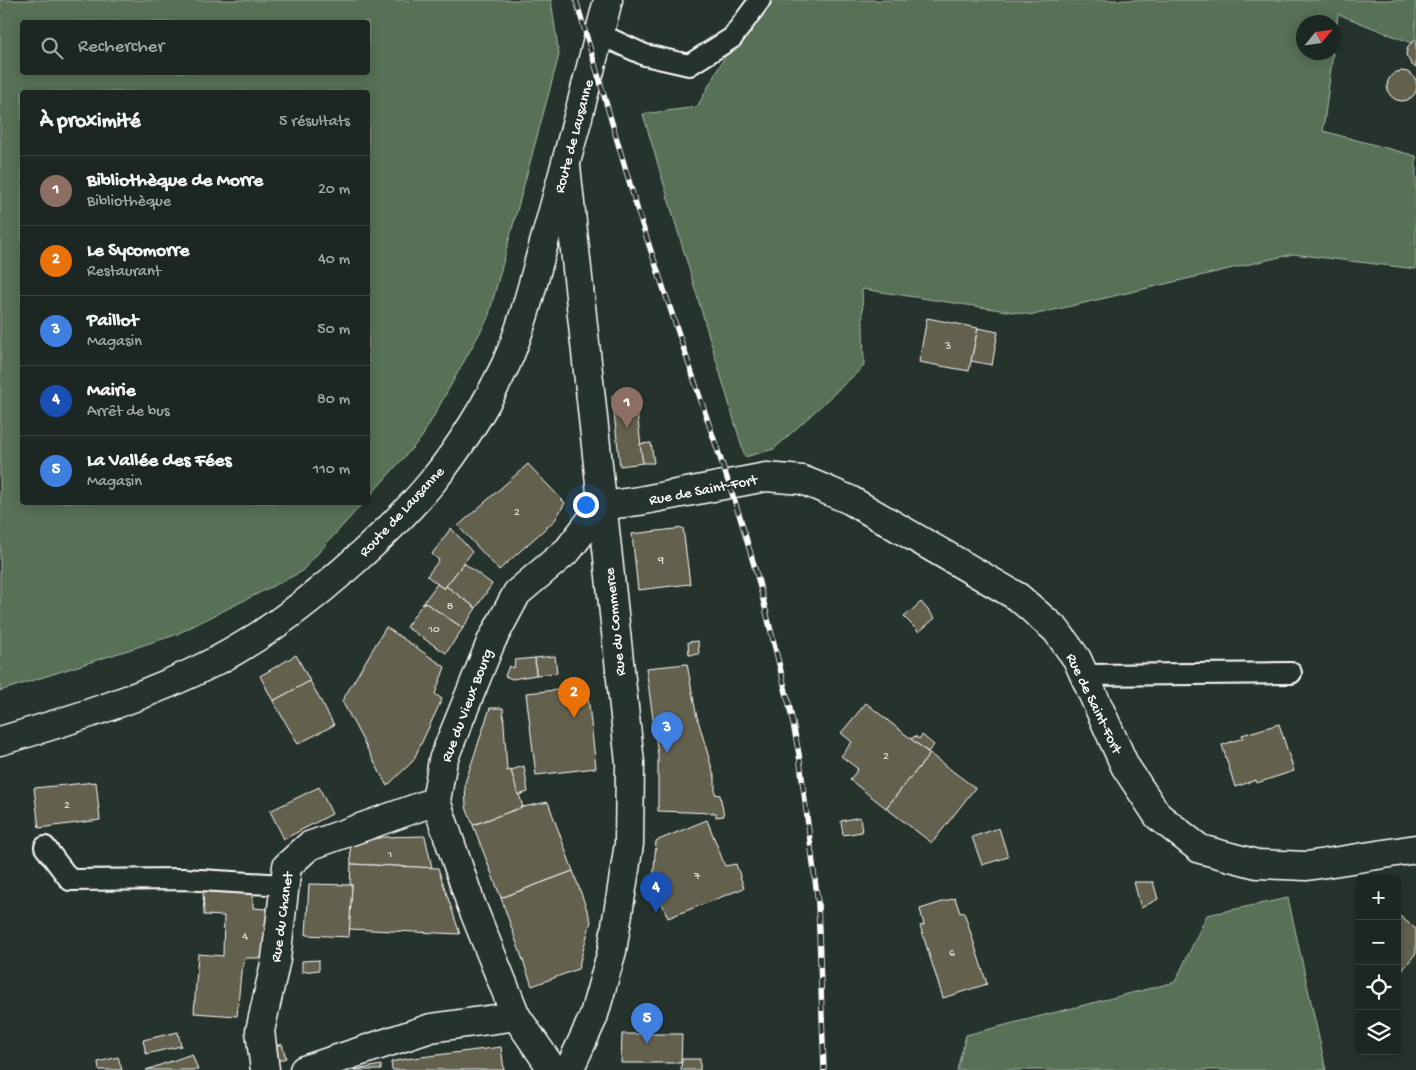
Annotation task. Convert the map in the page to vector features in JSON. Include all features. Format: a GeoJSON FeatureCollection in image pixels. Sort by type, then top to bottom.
{"type":"FeatureCollection","features":[{"type":"Feature","properties":{"kind":"street","name":"Route de Lausanne"},"geometry":{"type":"LineString","coordinates":[[0,741],[67,722],[145,694],[218,660],[267,631],[315,596],[376,541],[431,484],[486,402],[507,362],[525,312],[566,166],[608,0]]}},
{"type":"Feature","properties":{"kind":"street","name":"Rue du Commerce"},"geometry":{"type":"LineString","coordinates":[[566,166],[630,763],[629,844],[612,951],[593,1018],[569,1070]]}},
{"type":"Feature","properties":{"kind":"street","name":"Rue de Saint-Fort"},"geometry":{"type":"LineString","coordinates":[[602,506],[639,501],[766,476],[802,480],[850,500],[1018,597],[1056,630],[1076,659],[1125,766],[1158,816],[1200,849],[1257,864],[1307,866],[1416,850]]}},
{"type":"Feature","properties":{"kind":"street","name":"Rue du Vieux Bourg"},"geometry":{"type":"LineString","coordinates":[[553,1070],[516,1016],[471,904],[436,801],[443,760],[491,642],[517,593],[568,550],[602,506]]}},
{"type":"Feature","properties":{"kind":"street","name":"Rue du Chanet"},"geometry":{"type":"LineString","coordinates":[[265,1070],[260,1031],[276,959],[287,866],[309,846],[436,801]]}},
{"type":"Feature","properties":{"kind":"street"},"geometry":{"type":"LineString","coordinates":[[304,1070],[431,1028],[516,1016]]}},
{"type":"Feature","properties":{"kind":"lane"},"geometry":{"type":"LineString","coordinates":[[599,34],[646,55],[689,66],[732,38],[760,0]]}},
{"type":"Feature","properties":{"kind":"lane"},"geometry":{"type":"LineString","coordinates":[[1084,675],[1291,673]]}},
{"type":"Feature","properties":{"kind":"lane"},"geometry":{"type":"LineString","coordinates":[[45,847],[70,880],[184,879],[284,885]]}},
{"type":"Feature","properties":{"kind":"green space"},"geometry":{"type":"Polygon","coordinates":[[[0,0],[551,0],[559,55],[488,318],[422,437],[370,496],[370,90],[20,90],[20,505],[361,505],[301,572],[175,635],[0,691],[0,0]]]}},
{"type":"Feature","properties":{"kind":"green space"},"geometry":{"type":"Polygon","coordinates":[[[756,0],[1416,0],[1416,45],[1338,14],[1296,15],[1296,60],[1332,60],[1323,131],[1416,156],[1416,269],[1293,254],[1033,315],[862,289],[864,366],[774,449],[745,457],[643,114],[697,107],[756,0]]]}},
{"type":"Feature","properties":{"kind":"green space"},"geometry":{"type":"Polygon","coordinates":[[[1288,898],[1326,1070],[957,1070],[966,1035],[1175,982],[1207,915],[1288,898]]]}},
{"type":"Feature","properties":{"kind":"building"},"geometry":{"type":"Polygon","coordinates":[[[1415,40],[1416,68],[1406,55],[1410,44],[1415,40]]]}},
{"type":"Feature","properties":{"kind":"building"},"geometry":{"type":"Polygon","coordinates":[[[1402,71],[1413,75],[1417,86],[1413,97],[1402,101],[1391,97],[1387,86],[1391,75],[1402,71]]]}},
{"type":"Feature","properties":{"kind":"building"},"geometry":{"type":"Polygon","coordinates":[[[927,318],[978,328],[969,371],[919,362],[927,318]]]}},
{"type":"Feature","properties":{"kind":"building"},"geometry":{"type":"Polygon","coordinates":[[[978,328],[998,332],[992,365],[971,361],[978,328]]]}},
{"type":"Feature","properties":{"kind":"building"},"geometry":{"type":"Polygon","coordinates":[[[631,394],[633,413],[637,412],[643,463],[620,466],[612,396],[631,394]]]}},
{"type":"Feature","properties":{"kind":"building"},"geometry":{"type":"Polygon","coordinates":[[[651,443],[654,463],[643,463],[640,444],[651,443]]]}},
{"type":"Feature","properties":{"kind":"building"},"geometry":{"type":"Polygon","coordinates":[[[528,464],[565,503],[555,520],[499,570],[458,526],[528,464]]]}},
{"type":"Feature","properties":{"kind":"building"},"geometry":{"type":"Polygon","coordinates":[[[451,528],[472,552],[444,589],[427,576],[439,560],[432,554],[451,528]]]}},
{"type":"Feature","properties":{"kind":"building"},"geometry":{"type":"Polygon","coordinates":[[[683,528],[690,584],[638,590],[632,534],[683,528]]]}},
{"type":"Feature","properties":{"kind":"building"},"geometry":{"type":"Polygon","coordinates":[[[464,563],[492,584],[476,608],[446,586],[464,563]]]}},
{"type":"Feature","properties":{"kind":"building"},"geometry":{"type":"Polygon","coordinates":[[[437,584],[444,589],[446,586],[476,608],[463,628],[424,602],[437,584]]]}},
{"type":"Feature","properties":{"kind":"building"},"geometry":{"type":"Polygon","coordinates":[[[424,602],[463,628],[446,653],[406,627],[424,602]]]}},
{"type":"Feature","properties":{"kind":"building"},"geometry":{"type":"Polygon","coordinates":[[[921,602],[935,618],[919,632],[904,617],[921,602]]]}},
{"type":"Feature","properties":{"kind":"building"},"geometry":{"type":"Polygon","coordinates":[[[386,627],[445,667],[435,694],[442,699],[413,761],[387,786],[342,701],[386,627]]]}},
{"type":"Feature","properties":{"kind":"building"},"geometry":{"type":"Polygon","coordinates":[[[698,641],[699,654],[689,655],[688,642],[698,641]]]}},
{"type":"Feature","properties":{"kind":"building"},"geometry":{"type":"Polygon","coordinates":[[[296,655],[310,681],[273,701],[260,676],[296,655]]]}},
{"type":"Feature","properties":{"kind":"building"},"geometry":{"type":"Polygon","coordinates":[[[555,656],[557,673],[536,675],[535,658],[555,656]]]}},
{"type":"Feature","properties":{"kind":"building"},"geometry":{"type":"Polygon","coordinates":[[[535,658],[536,675],[512,679],[505,676],[509,666],[514,668],[515,660],[535,658]]]}},
{"type":"Feature","properties":{"kind":"building"},"geometry":{"type":"Polygon","coordinates":[[[687,664],[696,713],[715,779],[715,794],[720,795],[724,816],[716,817],[716,813],[658,811],[658,755],[646,668],[687,664]]]}},
{"type":"Feature","properties":{"kind":"building"},"geometry":{"type":"Polygon","coordinates":[[[310,681],[334,725],[298,744],[273,701],[310,681]]]}},
{"type":"Feature","properties":{"kind":"building"},"geometry":{"type":"Polygon","coordinates":[[[587,687],[596,768],[536,775],[526,693],[587,687]]]}},
{"type":"Feature","properties":{"kind":"building"},"geometry":{"type":"Polygon","coordinates":[[[866,703],[930,754],[886,808],[850,780],[858,769],[841,756],[852,742],[841,733],[866,703]]]}},
{"type":"Feature","properties":{"kind":"building"},"geometry":{"type":"Polygon","coordinates":[[[490,708],[503,708],[507,771],[511,770],[523,807],[473,825],[466,807],[465,783],[490,708]]]}},
{"type":"Feature","properties":{"kind":"building"},"geometry":{"type":"Polygon","coordinates":[[[1279,724],[1294,771],[1257,783],[1256,780],[1235,787],[1222,745],[1243,738],[1242,735],[1279,724]]]}},
{"type":"Feature","properties":{"kind":"building"},"geometry":{"type":"Polygon","coordinates":[[[922,735],[934,745],[928,752],[911,739],[915,736],[919,739],[922,735]]]}},
{"type":"Feature","properties":{"kind":"building"},"geometry":{"type":"Polygon","coordinates":[[[930,754],[975,788],[932,843],[886,808],[930,754]]]}},
{"type":"Feature","properties":{"kind":"building"},"geometry":{"type":"Polygon","coordinates":[[[524,766],[528,792],[518,795],[511,770],[524,766]]]}},
{"type":"Feature","properties":{"kind":"building"},"geometry":{"type":"Polygon","coordinates":[[[96,782],[100,820],[39,828],[34,788],[96,782]]]}},
{"type":"Feature","properties":{"kind":"building"},"geometry":{"type":"Polygon","coordinates":[[[319,787],[332,814],[284,839],[270,811],[319,787]]]}},
{"type":"Feature","properties":{"kind":"building"},"geometry":{"type":"Polygon","coordinates":[[[548,802],[573,871],[501,898],[473,825],[523,807],[548,802]]]}},
{"type":"Feature","properties":{"kind":"building"},"geometry":{"type":"Polygon","coordinates":[[[860,817],[862,832],[843,835],[841,821],[860,817]]]}},
{"type":"Feature","properties":{"kind":"building"},"geometry":{"type":"Polygon","coordinates":[[[707,820],[725,866],[736,864],[744,888],[668,918],[653,883],[656,841],[707,820]]]}},
{"type":"Feature","properties":{"kind":"building"},"geometry":{"type":"Polygon","coordinates":[[[999,828],[1008,857],[982,865],[972,837],[999,828]]]}},
{"type":"Feature","properties":{"kind":"building"},"geometry":{"type":"Polygon","coordinates":[[[425,836],[432,868],[351,864],[350,843],[384,837],[425,836]]]}},
{"type":"Feature","properties":{"kind":"building"},"geometry":{"type":"Polygon","coordinates":[[[351,864],[438,868],[460,934],[349,929],[352,885],[350,885],[351,864]]]}},
{"type":"Feature","properties":{"kind":"building"},"geometry":{"type":"Polygon","coordinates":[[[573,871],[591,921],[578,969],[532,986],[501,898],[573,871]]]}},
{"type":"Feature","properties":{"kind":"building"},"geometry":{"type":"Polygon","coordinates":[[[1134,882],[1153,882],[1158,899],[1141,908],[1134,882]]]}},
{"type":"Feature","properties":{"kind":"building"},"geometry":{"type":"Polygon","coordinates":[[[309,884],[352,885],[349,937],[306,935],[309,884]]]}},
{"type":"Feature","properties":{"kind":"building"},"geometry":{"type":"Polygon","coordinates":[[[203,890],[253,894],[253,908],[268,909],[266,958],[245,958],[241,972],[237,1016],[194,1013],[198,954],[223,956],[224,916],[204,915],[203,890]]]}},
{"type":"Feature","properties":{"kind":"building"},"geometry":{"type":"Polygon","coordinates":[[[955,898],[960,913],[964,912],[987,984],[943,998],[920,926],[924,925],[920,909],[955,898]]]}},
{"type":"Feature","properties":{"kind":"building"},"geometry":{"type":"Polygon","coordinates":[[[1401,917],[1416,929],[1416,953],[1401,972],[1401,917]]]}},
{"type":"Feature","properties":{"kind":"building"},"geometry":{"type":"Polygon","coordinates":[[[319,960],[319,970],[302,972],[302,961],[319,960]]]}},
{"type":"Feature","properties":{"kind":"building"},"geometry":{"type":"Polygon","coordinates":[[[178,1032],[181,1046],[146,1054],[143,1040],[178,1032]]]}},
{"type":"Feature","properties":{"kind":"building"},"geometry":{"type":"Polygon","coordinates":[[[622,1034],[682,1034],[681,1063],[621,1063],[622,1034]]]}},
{"type":"Feature","properties":{"kind":"building"},"geometry":{"type":"Polygon","coordinates":[[[282,1044],[286,1058],[275,1062],[271,1048],[282,1044]]]}},
{"type":"Feature","properties":{"kind":"building"},"geometry":{"type":"Polygon","coordinates":[[[501,1047],[504,1070],[392,1070],[391,1062],[405,1059],[501,1047]]]}},
{"type":"Feature","properties":{"kind":"building"},"geometry":{"type":"Polygon","coordinates":[[[192,1054],[198,1070],[146,1070],[192,1054]]]}},
{"type":"Feature","properties":{"kind":"building"},"geometry":{"type":"Polygon","coordinates":[[[118,1057],[122,1070],[99,1070],[98,1062],[118,1057]]]}},
{"type":"Feature","properties":{"kind":"building"},"geometry":{"type":"Polygon","coordinates":[[[682,1059],[700,1059],[700,1070],[681,1070],[682,1059]]]}},
{"type":"Feature","properties":{"kind":"building"},"geometry":{"type":"Polygon","coordinates":[[[381,1065],[381,1070],[355,1070],[381,1065]]]}},
{"type":"Feature","properties":{"kind":"railway"},"geometry":{"type":"LineString","coordinates":[[576,0],[639,215],[740,517],[758,579],[789,704],[799,754],[818,903],[824,1070]]}},
{"type":"Feature","properties":{"kind":"place","name":"Bibliothèque de Morre"},"geometry":{"type":"Point","coordinates":[627,428]}},
{"type":"Feature","properties":{"kind":"place","name":"Le Sycomorre"},"geometry":{"type":"Point","coordinates":[574,718]}},
{"type":"Feature","properties":{"kind":"place","name":"Paillot"},"geometry":{"type":"Point","coordinates":[667,753]}},
{"type":"Feature","properties":{"kind":"place","name":"Mairie"},"geometry":{"type":"Point","coordinates":[656,913]}},
{"type":"Feature","properties":{"kind":"place","name":"La Vallée des Fées"},"geometry":{"type":"Point","coordinates":[647,1044]}}]}
